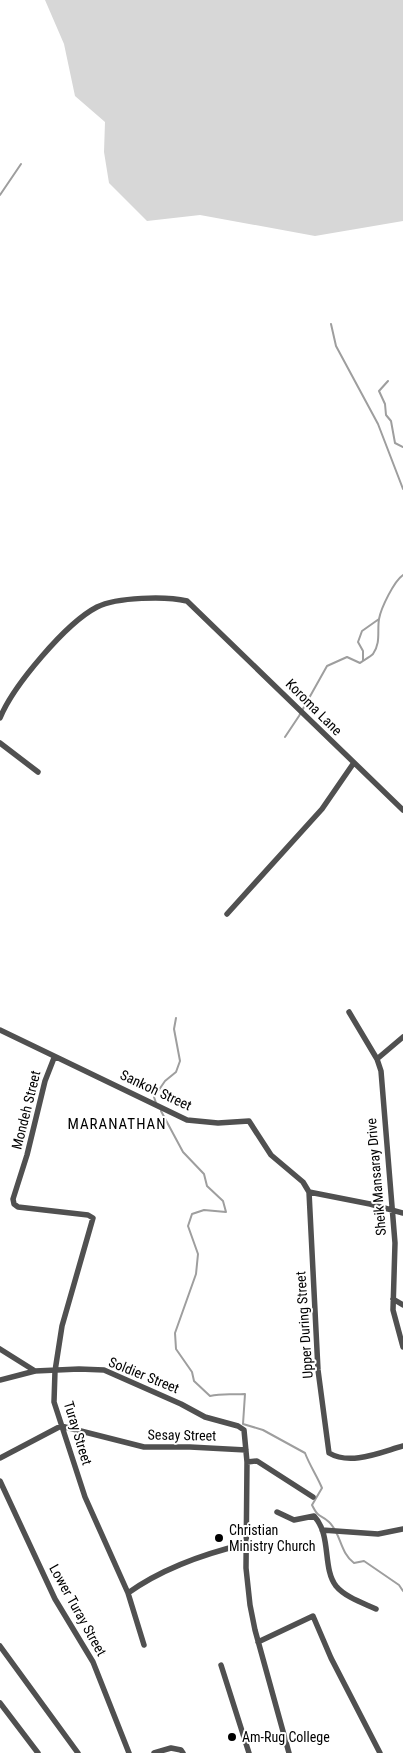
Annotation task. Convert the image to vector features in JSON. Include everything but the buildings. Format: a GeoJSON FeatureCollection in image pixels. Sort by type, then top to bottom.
{"type":"FeatureCollection","features":[{"type":"Feature","properties":{"kind":"street","name":"Koroma Lane"},"geometry":{"type":"LineString","coordinates":[[0,718],[15,691],[49,648],[97,607],[109,603],[173,597],[188,600],[353,764],[403,810]]}},
{"type":"Feature","properties":{"kind":"street"},"geometry":{"type":"LineString","coordinates":[[0,743],[38,772]]}},
{"type":"Feature","properties":{"kind":"street"},"geometry":{"type":"LineString","coordinates":[[227,914],[322,809],[353,764]]}},
{"type":"Feature","properties":{"kind":"street","name":"Sheik Mansaray Drive"},"geometry":{"type":"LineString","coordinates":[[349,1012],[378,1059],[381,1071],[393,1210],[395,1266],[393,1299],[395,1325],[403,1347]]}},
{"type":"Feature","properties":{"kind":"street","name":"Sankoh Street"},"geometry":{"type":"LineString","coordinates":[[0,1030],[54,1058],[187,1120],[249,1121],[271,1155],[303,1182],[308,1192]]}},
{"type":"Feature","properties":{"kind":"street"},"geometry":{"type":"LineString","coordinates":[[378,1059],[403,1037]]}},
{"type":"Feature","properties":{"kind":"street","name":"Mondeh Street"},"geometry":{"type":"LineString","coordinates":[[54,1058],[45,1081],[27,1155],[13,1199],[14,1204],[18,1207],[88,1215],[93,1220]]}},
{"type":"Feature","properties":{"kind":"street"},"geometry":{"type":"LineString","coordinates":[[308,1192],[403,1213]]}},
{"type":"Feature","properties":{"kind":"street","name":"Upper During Street"},"geometry":{"type":"LineString","coordinates":[[308,1192],[318,1370],[329,1451],[331,1455],[360,1458],[403,1448]]}},
{"type":"Feature","properties":{"kind":"street","name":"Turay Street"},"geometry":{"type":"LineString","coordinates":[[93,1220],[80,1255],[62,1326],[54,1402],[60,1426],[85,1497],[128,1593],[144,1645]]}},
{"type":"Feature","properties":{"kind":"street"},"geometry":{"type":"LineString","coordinates":[[393,1299],[403,1305]]}},
{"type":"Feature","properties":{"kind":"street"},"geometry":{"type":"LineString","coordinates":[[0,1348],[35,1371]]}},
{"type":"Feature","properties":{"kind":"street","name":"Soldier Street"},"geometry":{"type":"LineString","coordinates":[[0,1380],[35,1371],[104,1370],[181,1404],[205,1417],[238,1426],[244,1430],[246,1450]]}},
{"type":"Feature","properties":{"kind":"street"},"geometry":{"type":"LineString","coordinates":[[0,1458],[60,1426]]}},
{"type":"Feature","properties":{"kind":"street","name":"Sesay Street"},"geometry":{"type":"LineString","coordinates":[[60,1426],[144,1447],[190,1446],[246,1450]]}},
{"type":"Feature","properties":{"kind":"street"},"geometry":{"type":"LineString","coordinates":[[246,1450],[245,1544],[250,1605],[258,1642],[289,1753]]}},
{"type":"Feature","properties":{"kind":"street"},"geometry":{"type":"LineString","coordinates":[[247,1462],[257,1461],[313,1497]]}},
{"type":"Feature","properties":{"kind":"street","name":"Lower Turay Street"},"geometry":{"type":"LineString","coordinates":[[0,1481],[55,1600],[93,1662],[129,1753]]}},
{"type":"Feature","properties":{"kind":"street"},"geometry":{"type":"LineString","coordinates":[[277,1512],[294,1520],[314,1516],[322,1530],[331,1578],[343,1593],[376,1609]]}},
{"type":"Feature","properties":{"kind":"street"},"geometry":{"type":"LineString","coordinates":[[322,1530],[378,1534],[403,1529]]}},
{"type":"Feature","properties":{"kind":"street"},"geometry":{"type":"LineString","coordinates":[[128,1593],[172,1567],[218,1550],[245,1544]]}},
{"type":"Feature","properties":{"kind":"street"},"geometry":{"type":"LineString","coordinates":[[258,1642],[313,1616],[331,1658],[380,1753]]}},
{"type":"Feature","properties":{"kind":"street"},"geometry":{"type":"LineString","coordinates":[[0,1646],[78,1753]]}},
{"type":"Feature","properties":{"kind":"street"},"geometry":{"type":"LineString","coordinates":[[221,1665],[249,1753]]}},
{"type":"Feature","properties":{"kind":"street"},"geometry":{"type":"LineString","coordinates":[[0,1703],[38,1753]]}},
{"type":"Feature","properties":{"kind":"street"},"geometry":{"type":"LineString","coordinates":[[154,1753],[171,1748],[181,1750],[183,1753]]}},
{"type":"Feature","properties":{"kind":"shaded area"},"geometry":{"type":"Polygon","coordinates":[[[45,0],[403,0],[403,221],[315,236],[200,215],[147,221],[109,183],[104,152],[105,122],[75,96],[64,44],[45,0]]]}},
{"type":"Feature","properties":{"kind":"waterway"},"geometry":{"type":"LineString","coordinates":[[0,195],[21,164]]}},
{"type":"Feature","properties":{"kind":"waterway"},"geometry":{"type":"LineString","coordinates":[[331,324],[336,346],[378,424],[403,489]]}},
{"type":"Feature","properties":{"kind":"waterway"},"geometry":{"type":"LineString","coordinates":[[388,381],[379,391],[385,404],[386,415],[391,421],[395,443],[403,447]]}},
{"type":"Feature","properties":{"kind":"waterway"},"geometry":{"type":"LineString","coordinates":[[285,737],[327,666],[347,657],[360,663],[373,654],[377,646],[379,619],[382,608],[388,595],[403,575]]}},
{"type":"Feature","properties":{"kind":"waterway"},"geometry":{"type":"LineString","coordinates":[[363,661],[363,651],[358,642],[362,631],[379,619]]}},
{"type":"Feature","properties":{"kind":"waterway"},"geometry":{"type":"LineString","coordinates":[[156,1103],[154,1097],[165,1081],[176,1072],[180,1061],[174,1029],[176,1018]]}},
{"type":"Feature","properties":{"kind":"waterway"},"geometry":{"type":"LineString","coordinates":[[161,1111],[183,1152],[204,1174],[207,1186],[223,1201],[226,1212],[204,1210],[192,1214],[188,1226],[198,1254],[196,1274],[175,1333],[176,1349],[192,1372],[194,1381],[210,1396],[245,1394],[243,1424],[263,1430],[305,1453],[322,1488],[312,1505],[316,1512],[333,1527],[349,1559],[354,1563],[364,1561],[399,1585],[403,1591]]}},
{"type":"Feature","properties":{"kind":"place","name":"Christian Ministry Church"},"geometry":{"type":"Point","coordinates":[219,1538]}},
{"type":"Feature","properties":{"kind":"place","name":"Am-Rug College"},"geometry":{"type":"Point","coordinates":[232,1737]}},
{"type":"Feature","properties":{"kind":"district","name":"MARANATHAN"},"geometry":{"type":"Point","coordinates":[117,1124]}}]}
